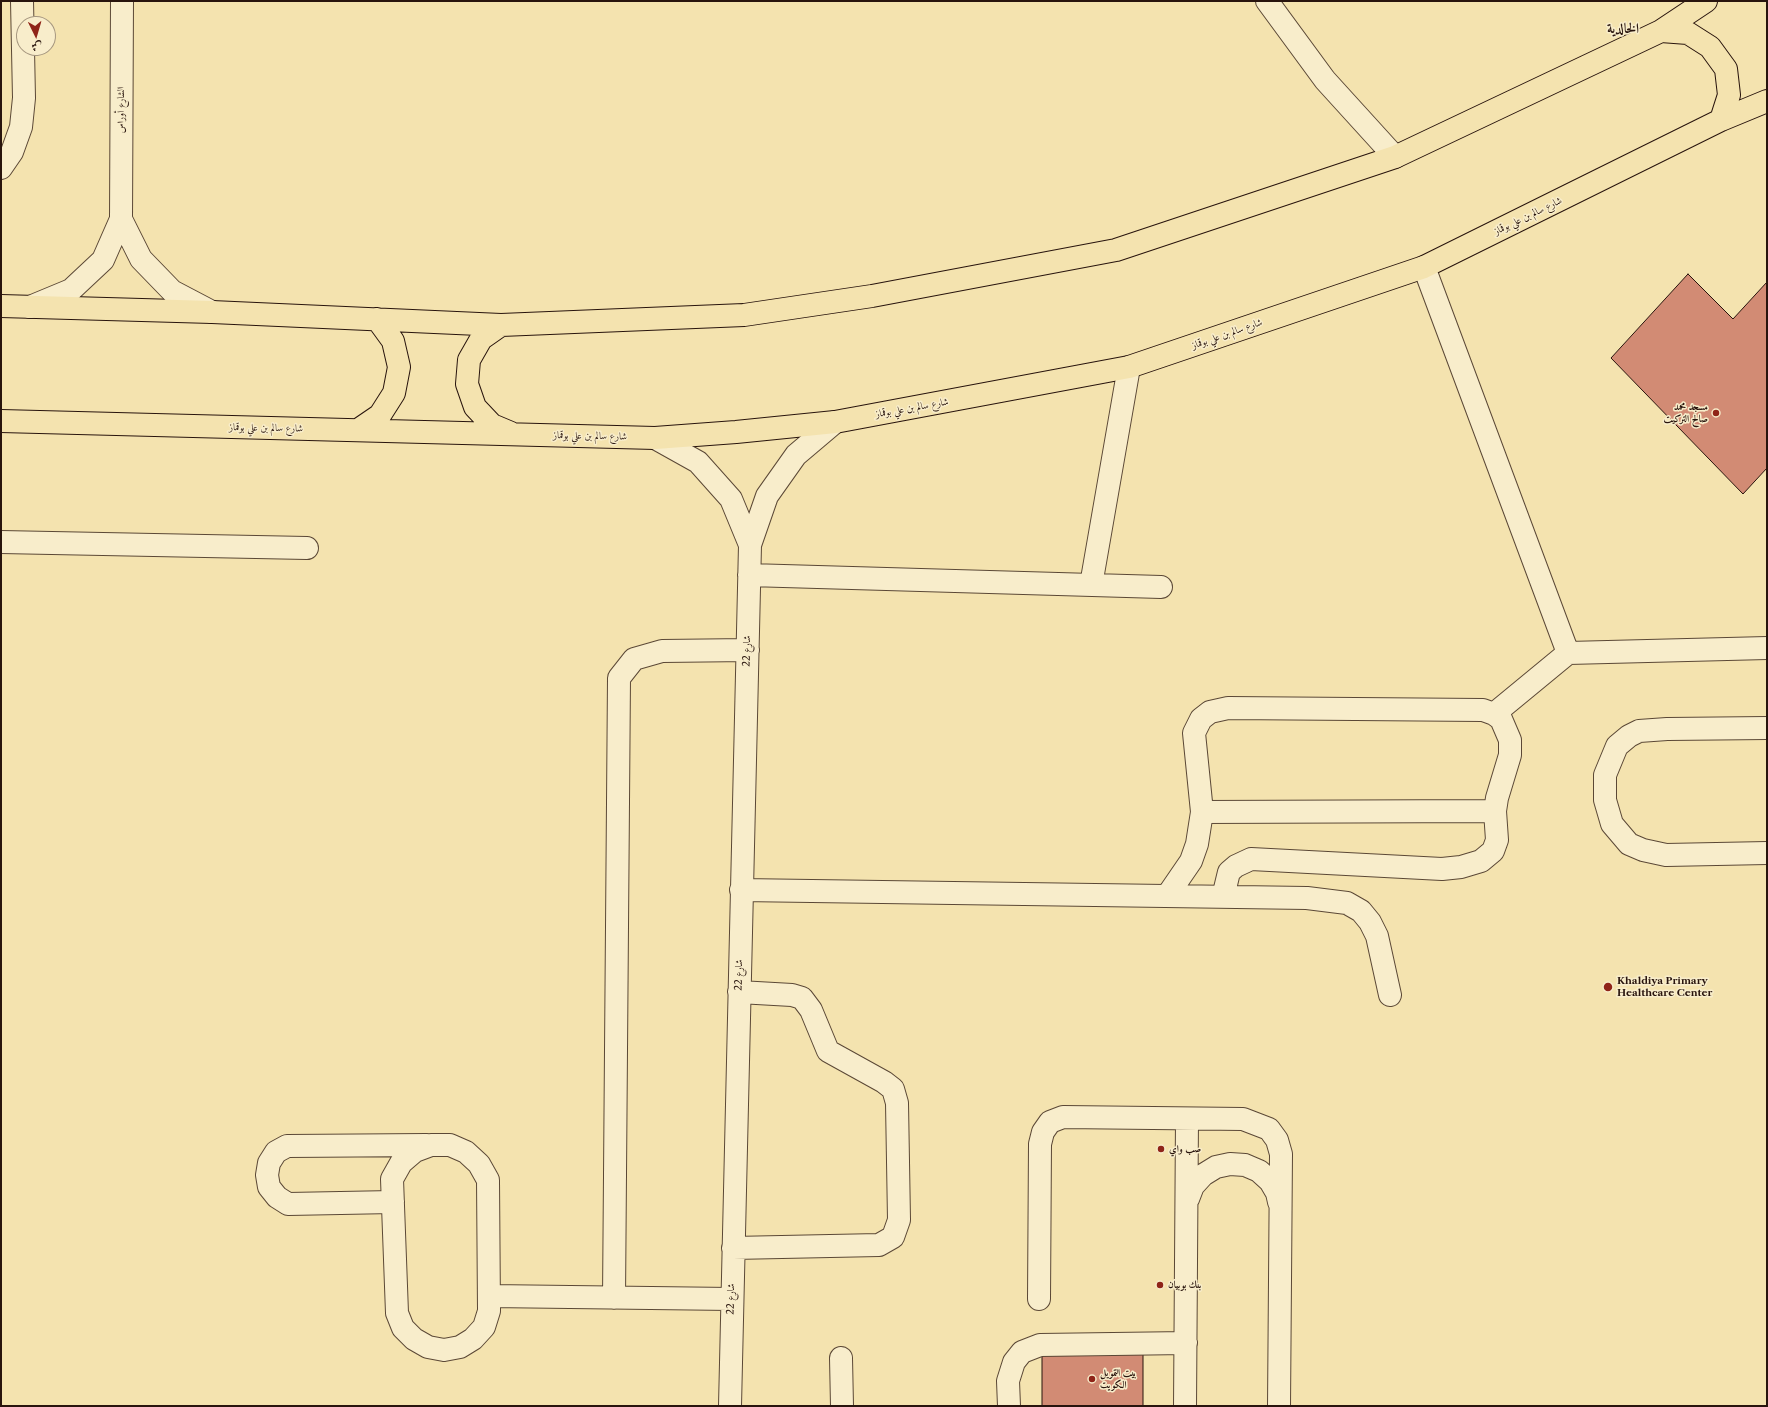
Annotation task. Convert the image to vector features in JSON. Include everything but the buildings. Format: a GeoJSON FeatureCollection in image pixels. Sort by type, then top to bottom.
{"type":"FeatureCollection","features":[{"type":"Feature","properties":{"kind":"main road"},"geometry":{"type":"LineString","coordinates":[[1,306],[212,312],[501,325],[744,315],[872,296],[1116,250],[1395,157],[1661,31],[1706,1]]}},
{"type":"Feature","properties":{"kind":"main road"},"geometry":{"type":"LineString","coordinates":[[1661,31],[1688,33],[1710,46],[1726,69],[1730,95],[1721,120]]}},
{"type":"Feature","properties":{"kind":"main road","name":"شارع سالم بن علي بوقماز"},"geometry":{"type":"LineString","coordinates":[[1,421],[655,438],[835,422],[1129,368],[1424,267],[1721,120],[1767,100]]}},
{"type":"Feature","properties":{"kind":"main road"},"geometry":{"type":"LineString","coordinates":[[358,430],[380,415],[394,393],[399,367],[392,341],[377,319]]}},
{"type":"Feature","properties":{"kind":"main road"},"geometry":{"type":"LineString","coordinates":[[501,325],[481,339],[469,360],[467,384],[475,407],[492,425],[514,434]]}},
{"type":"Feature","properties":{"kind":"street"},"geometry":{"type":"LineString","coordinates":[[1,168],[12,152],[21,127],[24,98],[22,1]]}},
{"type":"Feature","properties":{"kind":"street","name":"الشارع أوراس"},"geometry":{"type":"LineString","coordinates":[[30,307],[71,290],[103,260],[121,219],[122,1]]}},
{"type":"Feature","properties":{"kind":"street"},"geometry":{"type":"LineString","coordinates":[[1267,1],[1325,80],[1395,157]]}},
{"type":"Feature","properties":{"kind":"street","name":"الشارع أوراس"},"geometry":{"type":"LineString","coordinates":[[121,219],[141,259],[172,291],[212,312]]}},
{"type":"Feature","properties":{"kind":"street"},"geometry":{"type":"LineString","coordinates":[[1424,267],[1568,653]]}},
{"type":"Feature","properties":{"kind":"street"},"geometry":{"type":"LineString","coordinates":[[1091,585],[1129,368]]}},
{"type":"Feature","properties":{"kind":"street","name":"شارع 22"},"geometry":{"type":"LineString","coordinates":[[730,1406],[731,1299],[750,545],[767,496],[796,455],[835,422]]}},
{"type":"Feature","properties":{"kind":"street","name":"شارع 22"},"geometry":{"type":"LineString","coordinates":[[655,438],[698,462],[731,499],[750,545]]}},
{"type":"Feature","properties":{"kind":"street"},"geometry":{"type":"LineString","coordinates":[[1,542],[307,548]]}},
{"type":"Feature","properties":{"kind":"street"},"geometry":{"type":"LineString","coordinates":[[749,575],[1161,587]]}},
{"type":"Feature","properties":{"kind":"street"},"geometry":{"type":"LineString","coordinates":[[1494,714],[1568,653],[1767,648]]}},
{"type":"Feature","properties":{"kind":"street"},"geometry":{"type":"LineString","coordinates":[[614,1298],[619,678],[634,660],[662,651],[748,650]]}},
{"type":"Feature","properties":{"kind":"street"},"geometry":{"type":"LineString","coordinates":[[1167,896],[1190,861],[1197,844],[1202,812],[1194,733],[1201,719],[1210,712],[1228,708],[1482,710],[1494,714],[1501,719],[1510,740],[1510,754],[1500,786],[1495,811],[1497,840],[1493,850],[1481,861],[1461,867],[1442,868],[1252,859],[1236,866],[1230,872],[1223,897]]}},
{"type":"Feature","properties":{"kind":"street"},"geometry":{"type":"LineString","coordinates":[[1767,728],[1667,729],[1639,731],[1629,736],[1617,746],[1605,775],[1605,800],[1612,824],[1629,844],[1643,850],[1666,855],[1767,853]]}},
{"type":"Feature","properties":{"kind":"street"},"geometry":{"type":"LineString","coordinates":[[1202,812],[1495,811]]}},
{"type":"Feature","properties":{"kind":"street"},"geometry":{"type":"LineString","coordinates":[[741,890],[1307,898],[1347,903],[1361,911],[1370,922],[1377,936],[1390,995]]}},
{"type":"Feature","properties":{"kind":"street"},"geometry":{"type":"LineString","coordinates":[[733,1248],[879,1245],[893,1237],[900,1220],[897,1103],[893,1089],[884,1082],[828,1051],[810,1010],[802,998],[792,995],[739,992]]}},
{"type":"Feature","properties":{"kind":"street"},"geometry":{"type":"LineString","coordinates":[[1039,1299],[1040,1144],[1043,1132],[1050,1122],[1063,1117],[1243,1119],[1269,1129],[1277,1140],[1281,1154],[1279,1406]]}},
{"type":"Feature","properties":{"kind":"street"},"geometry":{"type":"LineString","coordinates":[[1185,1406],[1188,1119]]}},
{"type":"Feature","properties":{"kind":"street"},"geometry":{"type":"LineString","coordinates":[[393,1202],[288,1204],[277,1197],[269,1187],[267,1175],[269,1163],[276,1152],[287,1146],[431,1145],[450,1146],[466,1152],[479,1164],[488,1180],[489,1311],[484,1326],[473,1339],[460,1347],[444,1350],[428,1347],[414,1339],[404,1328],[397,1313],[393,1202],[392,1179],[401,1163],[415,1151],[431,1145]]}},
{"type":"Feature","properties":{"kind":"street"},"geometry":{"type":"LineString","coordinates":[[1188,1199],[1193,1186],[1203,1175],[1216,1167],[1230,1164],[1245,1165],[1258,1171],[1270,1181],[1277,1193],[1280,1207]]}},
{"type":"Feature","properties":{"kind":"street"},"geometry":{"type":"LineString","coordinates":[[490,1296],[731,1299]]}},
{"type":"Feature","properties":{"kind":"street"},"geometry":{"type":"LineString","coordinates":[[1009,1406],[1008,1381],[1014,1362],[1022,1352],[1040,1345],[1186,1343]]}},
{"type":"Feature","properties":{"kind":"street"},"geometry":{"type":"LineString","coordinates":[[840,1358],[842,1406]]}},
{"type":"Feature","properties":{"kind":"place","name":"مسجد محمد صالح التركيت"},"geometry":{"type":"Point","coordinates":[1716,413]}},
{"type":"Feature","properties":{"kind":"place","name":"Khaldiya Primary Healthcare Center"},"geometry":{"type":"Point","coordinates":[1608,987]}},
{"type":"Feature","properties":{"kind":"place","name":"صب واي"},"geometry":{"type":"Point","coordinates":[1161,1149]}},
{"type":"Feature","properties":{"kind":"place","name":"بنك بوبيان"},"geometry":{"type":"Point","coordinates":[1160,1285]}},
{"type":"Feature","properties":{"kind":"place","name":"بيت التمويل الكويت"},"geometry":{"type":"Point","coordinates":[1092,1379]}},
{"type":"Feature","properties":{"kind":"district","name":"الخالدية"},"geometry":{"type":"Point","coordinates":[1623,29]}}]}
